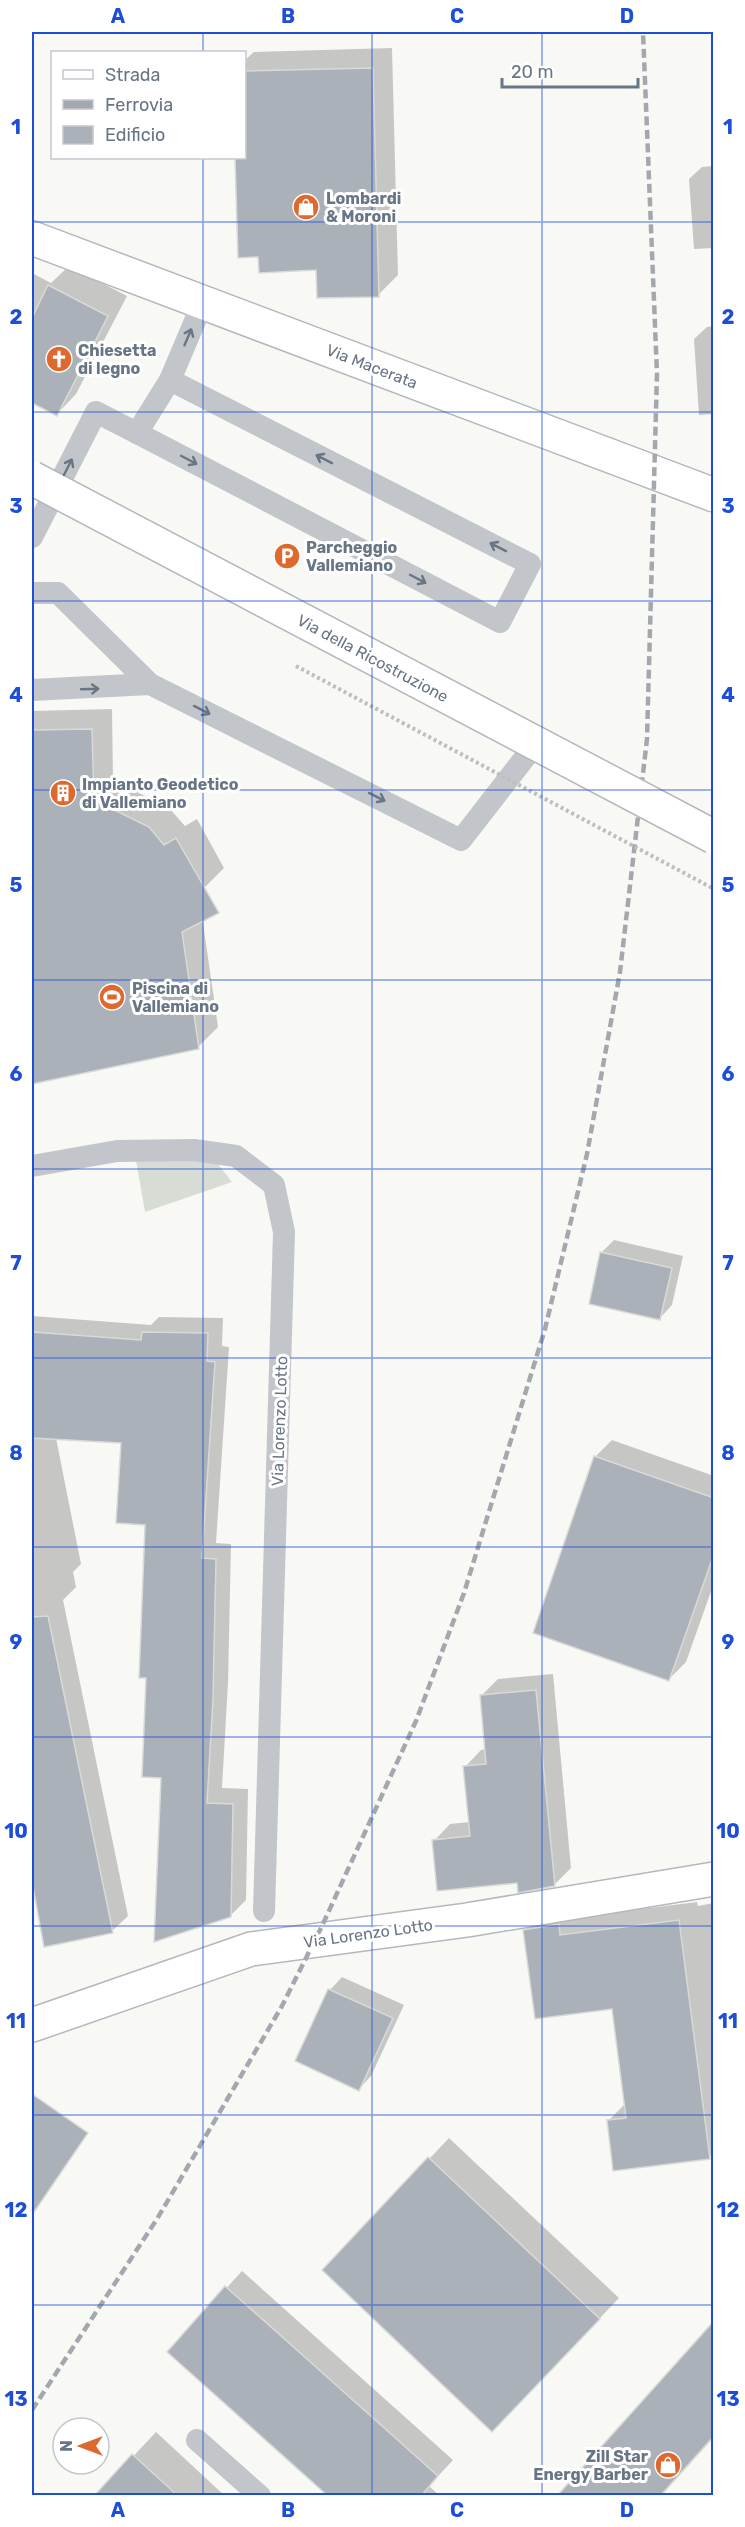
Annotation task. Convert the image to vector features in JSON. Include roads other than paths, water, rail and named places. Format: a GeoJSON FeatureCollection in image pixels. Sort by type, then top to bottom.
{"type":"FeatureCollection","features":[{"type":"Feature","properties":{"kind":"street","name":"Via Macerata"},"geometry":{"type":"LineString","coordinates":[[32,238],[714,495]]}},
{"type":"Feature","properties":{"kind":"street","name":"Via della Ricostruzione"},"geometry":{"type":"LineString","coordinates":[[43,484],[714,837]]}},
{"type":"Feature","properties":{"kind":"street","name":"Via Lorenzo Lotto"},"geometry":{"type":"LineString","coordinates":[[32,2025],[251,1949],[467,1920],[714,1880]]}},
{"type":"Feature","properties":{"kind":"lane"},"geometry":{"type":"LineString","coordinates":[[137,433],[170,380],[203,302]]}},
{"type":"Feature","properties":{"kind":"lane"},"geometry":{"type":"LineString","coordinates":[[32,537],[43,484],[96,412],[500,622],[530,564],[170,380]]}},
{"type":"Feature","properties":{"kind":"lane"},"geometry":{"type":"LineString","coordinates":[[32,593],[58,593],[150,684],[461,840],[537,742],[43,484]]}},
{"type":"Feature","properties":{"kind":"lane"},"geometry":{"type":"LineString","coordinates":[[32,690],[150,684]]}},
{"type":"Feature","properties":{"kind":"lane","name":"Via Lorenzo Lotto"},"geometry":{"type":"LineString","coordinates":[[32,1166],[117,1151],[194,1150],[236,1156],[274,1185],[285,1232],[264,1911]]}},
{"type":"Feature","properties":{"kind":"lane"},"geometry":{"type":"LineString","coordinates":[[197,2440],[261,2496]]}},
{"type":"Feature","properties":{"kind":"railway"},"geometry":{"type":"LineString","coordinates":[[32,2410],[157,2219],[282,2006],[322,1926],[416,1721],[464,1593],[545,1329],[587,1154],[620,972],[647,739],[657,374],[643,32]]}},
{"type":"Feature","properties":{"kind":"place","name":"Lombardi & Moroni"},"geometry":{"type":"Point","coordinates":[306,207]}},
{"type":"Feature","properties":{"kind":"place","name":"Chiesetta di legno"},"geometry":{"type":"Point","coordinates":[59,359]}},
{"type":"Feature","properties":{"kind":"place","name":"Parcheggio Vallemiano"},"geometry":{"type":"Point","coordinates":[287,556]}},
{"type":"Feature","properties":{"kind":"place","name":"Impianto Geodetico di Vallemiano"},"geometry":{"type":"Point","coordinates":[63,793]}},
{"type":"Feature","properties":{"kind":"place","name":"Piscina di Vallemiano"},"geometry":{"type":"Point","coordinates":[112,997]}},
{"type":"Feature","properties":{"kind":"place","name":"Zill Star Energy Barber"},"geometry":{"type":"Point","coordinates":[668,2465]}}]}
